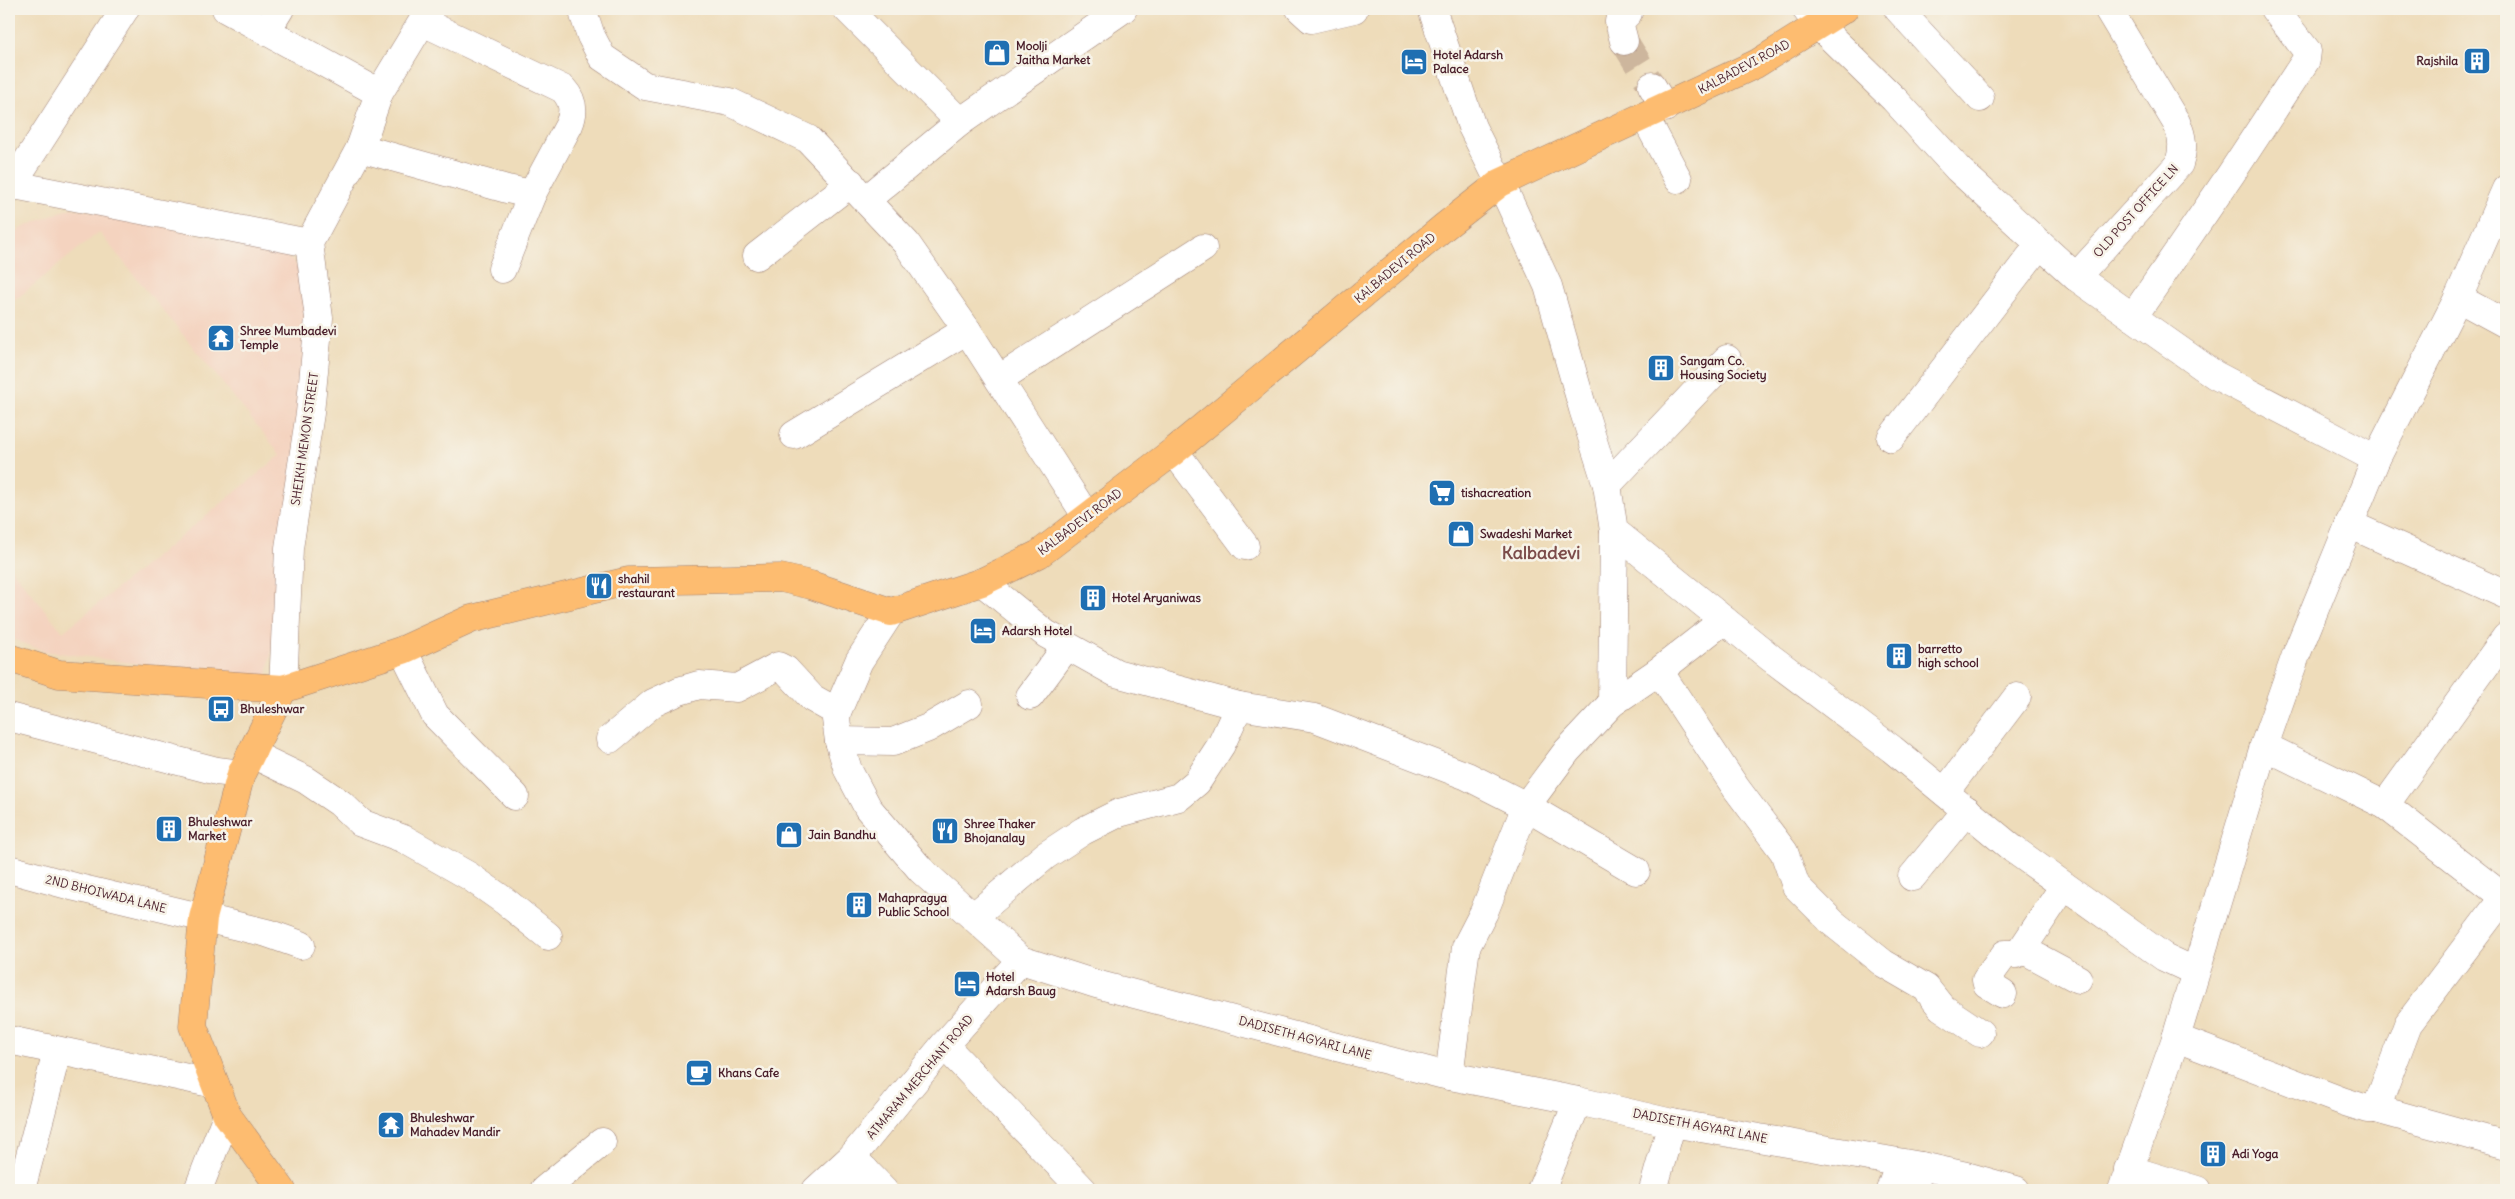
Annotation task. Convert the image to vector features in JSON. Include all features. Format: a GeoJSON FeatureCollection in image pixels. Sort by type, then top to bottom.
{"type":"FeatureCollection","features":[{"type":"Feature","properties":{"kind":"main road","name":"KALBADEVI ROAD"},"geometry":{"type":"LineString","coordinates":[[891,612],[982,582],[1039,554],[1174,451],[1500,183],[1654,104],[1756,64],[1812,17],[1844,9]]}},
{"type":"Feature","properties":{"kind":"main road"},"geometry":{"type":"LineString","coordinates":[[9,658],[58,674],[283,689],[403,650],[471,619],[628,581],[781,578],[811,585],[891,612]]}},
{"type":"Feature","properties":{"kind":"main road"},"geometry":{"type":"LineString","coordinates":[[282,1190],[227,1115],[193,1026],[204,918],[246,764],[283,689]]}},
{"type":"Feature","properties":{"kind":"street"},"geometry":{"type":"LineString","coordinates":[[125,9],[10,186],[310,243],[360,148],[379,93],[426,15],[563,89],[572,102],[573,115],[532,194],[502,270]]}},
{"type":"Feature","properties":{"kind":"street"},"geometry":{"type":"LineString","coordinates":[[226,9],[273,20],[379,93]]}},
{"type":"Feature","properties":{"kind":"street"},"geometry":{"type":"LineString","coordinates":[[584,9],[584,15],[591,36],[602,57],[622,72],[645,86],[730,102],[808,140],[859,191],[906,243],[967,330],[1087,517]]}},
{"type":"Feature","properties":{"kind":"street"},"geometry":{"type":"LineString","coordinates":[[846,9],[960,122]]}},
{"type":"Feature","properties":{"kind":"street"},"geometry":{"type":"LineString","coordinates":[[757,256],[859,191],[1123,9]]}},
{"type":"Feature","properties":{"kind":"street"},"geometry":{"type":"LineString","coordinates":[[1300,9],[1311,19],[1354,9]]}},
{"type":"Feature","properties":{"kind":"street"},"geometry":{"type":"LineString","coordinates":[[1432,9],[1472,127],[1548,286],[1583,410],[1607,485],[1614,530],[1612,703]]}},
{"type":"Feature","properties":{"kind":"street"},"geometry":{"type":"LineString","coordinates":[[1624,41],[1619,22],[1628,12],[1628,9]]}},
{"type":"Feature","properties":{"kind":"street"},"geometry":{"type":"LineString","coordinates":[[1898,9],[1980,98]]}},
{"type":"Feature","properties":{"kind":"street","name":"OLD POST OFFICE LN"},"geometry":{"type":"LineString","coordinates":[[2076,277],[2180,164],[2183,149],[2182,135],[2176,122],[2108,9]]}},
{"type":"Feature","properties":{"kind":"street"},"geometry":{"type":"LineString","coordinates":[[2132,317],[2231,174],[2306,60],[2307,51],[2274,9]]}},
{"type":"Feature","properties":{"kind":"street"},"geometry":{"type":"LineString","coordinates":[[1812,17],[1894,99],[1958,169],[2076,277],[2215,375],[2376,460]]}},
{"type":"Feature","properties":{"kind":"street"},"geometry":{"type":"LineString","coordinates":[[1654,104],[1678,179]]}},
{"type":"Feature","properties":{"kind":"street"},"geometry":{"type":"LineString","coordinates":[[360,148],[507,189],[532,194]]}},
{"type":"Feature","properties":{"kind":"street"},"geometry":{"type":"LineString","coordinates":[[2197,1190],[2125,1180],[2176,1038],[2194,971],[2264,746],[2296,655],[2376,460],[2458,298],[2506,189]]}},
{"type":"Feature","properties":{"kind":"street","name":"SHEIKH MEMON STREET"},"geometry":{"type":"LineString","coordinates":[[283,689],[289,548],[310,413],[320,318],[310,243]]}},
{"type":"Feature","properties":{"kind":"street"},"geometry":{"type":"LineString","coordinates":[[1891,438],[2040,244]]}},
{"type":"Feature","properties":{"kind":"street"},"geometry":{"type":"LineString","coordinates":[[999,379],[1203,248]]}},
{"type":"Feature","properties":{"kind":"street"},"geometry":{"type":"LineString","coordinates":[[2458,298],[2506,324]]}},
{"type":"Feature","properties":{"kind":"street"},"geometry":{"type":"LineString","coordinates":[[794,435],[967,330]]}},
{"type":"Feature","properties":{"kind":"street"},"geometry":{"type":"LineString","coordinates":[[1607,485],[1727,359]]}},
{"type":"Feature","properties":{"kind":"street"},"geometry":{"type":"LineString","coordinates":[[1174,451],[1245,546]]}},
{"type":"Feature","properties":{"kind":"street"},"geometry":{"type":"LineString","coordinates":[[2349,524],[2506,594]]}},
{"type":"Feature","properties":{"kind":"street"},"geometry":{"type":"LineString","coordinates":[[1614,530],[1724,620],[1945,792],[2013,849],[2164,957],[2194,971]]}},
{"type":"Feature","properties":{"kind":"street"},"geometry":{"type":"LineString","coordinates":[[982,582],[1046,634],[1116,673],[1239,706],[1315,718],[1467,776],[1526,806],[1636,871]]}},
{"type":"Feature","properties":{"kind":"street","name":"DADISETH AGYARI LANE"},"geometry":{"type":"LineString","coordinates":[[891,612],[859,661],[837,712],[839,741],[848,770],[868,808],[921,870],[1021,960],[1096,984],[1449,1076],[1578,1101],[1672,1123],[1911,1173],[1966,1176],[2016,1190]]}},
{"type":"Feature","properties":{"kind":"street"},"geometry":{"type":"LineString","coordinates":[[1449,1076],[1466,947],[1484,912],[1526,806],[1566,751],[1612,703],[1660,671],[1724,620]]}},
{"type":"Feature","properties":{"kind":"street"},"geometry":{"type":"LineString","coordinates":[[2385,804],[2506,637]]}},
{"type":"Feature","properties":{"kind":"street"},"geometry":{"type":"LineString","coordinates":[[1030,696],[1067,646]]}},
{"type":"Feature","properties":{"kind":"street"},"geometry":{"type":"LineString","coordinates":[[403,650],[435,715],[516,796]]}},
{"type":"Feature","properties":{"kind":"street"},"geometry":{"type":"LineString","coordinates":[[610,738],[652,703],[670,695],[699,685],[737,688],[778,666],[786,670],[812,698],[837,712]]}},
{"type":"Feature","properties":{"kind":"street"},"geometry":{"type":"LineString","coordinates":[[1660,671],[1736,788],[1784,852],[1796,886],[1834,923],[1883,962],[1926,988],[1941,1007],[1980,1033]]}},
{"type":"Feature","properties":{"kind":"street"},"geometry":{"type":"LineString","coordinates":[[1945,792],[2017,697]]}},
{"type":"Feature","properties":{"kind":"street"},"geometry":{"type":"LineString","coordinates":[[839,741],[893,742],[928,728],[969,704]]}},
{"type":"Feature","properties":{"kind":"street"},"geometry":{"type":"LineString","coordinates":[[973,917],[1045,856],[1084,832],[1119,813],[1179,797],[1197,782],[1222,745],[1239,706]]}},
{"type":"Feature","properties":{"kind":"street"},"geometry":{"type":"LineString","coordinates":[[9,717],[217,771],[246,764],[306,780],[340,804],[361,823],[404,839],[469,876],[506,902],[548,936]]}},
{"type":"Feature","properties":{"kind":"street"},"geometry":{"type":"LineString","coordinates":[[2264,746],[2385,804],[2505,898],[2408,1024],[2376,1109]]}},
{"type":"Feature","properties":{"kind":"street"},"geometry":{"type":"LineString","coordinates":[[1912,877],[1966,810]]}},
{"type":"Feature","properties":{"kind":"street","name":"2ND BHOIWADA LANE"},"geometry":{"type":"LineString","coordinates":[[9,869],[267,933],[301,945]]}},
{"type":"Feature","properties":{"kind":"street"},"geometry":{"type":"LineString","coordinates":[[2003,994],[1987,984],[1986,980],[2005,954],[2016,954],[2022,949],[2064,886]]}},
{"type":"Feature","properties":{"kind":"street"},"geometry":{"type":"LineString","coordinates":[[2022,949],[2078,979]]}},
{"type":"Feature","properties":{"kind":"street","name":"ATMARAM MERCHANT ROAD"},"geometry":{"type":"LineString","coordinates":[[818,1190],[858,1163],[944,1045],[1021,960]]}},
{"type":"Feature","properties":{"kind":"street"},"geometry":{"type":"LineString","coordinates":[[2176,1038],[2342,1101],[2506,1145]]}},
{"type":"Feature","properties":{"kind":"street"},"geometry":{"type":"LineString","coordinates":[[9,1040],[57,1052],[215,1084]]}},
{"type":"Feature","properties":{"kind":"street"},"geometry":{"type":"LineString","coordinates":[[944,1045],[1083,1190]]}},
{"type":"Feature","properties":{"kind":"street"},"geometry":{"type":"LineString","coordinates":[[21,1190],[57,1052]]}},
{"type":"Feature","properties":{"kind":"street"},"geometry":{"type":"LineString","coordinates":[[1541,1190],[1578,1101]]}},
{"type":"Feature","properties":{"kind":"street"},"geometry":{"type":"LineString","coordinates":[[198,1190],[227,1115]]}},
{"type":"Feature","properties":{"kind":"street"},"geometry":{"type":"LineString","coordinates":[[1653,1190],[1672,1123]]}},
{"type":"Feature","properties":{"kind":"street"},"geometry":{"type":"LineString","coordinates":[[544,1190],[602,1142]]}},
{"type":"Feature","properties":{"kind":"street"},"geometry":{"type":"LineString","coordinates":[[846,1190],[858,1163],[884,1190]]}},
{"type":"Feature","properties":{"kind":"street"},"geometry":{"type":"LineString","coordinates":[[1890,1190],[1911,1173]]}},
{"type":"Feature","properties":{"kind":"shaded area"},"geometry":{"type":"Polygon","coordinates":[[[71,208],[116,215],[284,254],[308,275],[314,307],[272,650],[266,681],[44,651],[9,638],[9,566],[63,632],[281,455],[99,232],[9,305],[9,238],[21,228],[71,208]]]}},
{"type":"Feature","properties":{"kind":"tunnel"},"geometry":{"type":"LineString","coordinates":[[1624,41],[1652,86]]}},
{"type":"Feature","properties":{"kind":"place","name":"Moolji Jaitha Market"},"geometry":{"type":"Point","coordinates":[997,53]}},
{"type":"Feature","properties":{"kind":"place","name":"Rajshila"},"geometry":{"type":"Point","coordinates":[2477,61]}},
{"type":"Feature","properties":{"kind":"place","name":"Hotel Adarsh Palace"},"geometry":{"type":"Point","coordinates":[1414,62]}},
{"type":"Feature","properties":{"kind":"place","name":"Shree Mumbadevi Temple"},"geometry":{"type":"Point","coordinates":[221,338]}},
{"type":"Feature","properties":{"kind":"place","name":"Sangam Co. Housing Society"},"geometry":{"type":"Point","coordinates":[1661,368]}},
{"type":"Feature","properties":{"kind":"place","name":"tishacreation"},"geometry":{"type":"Point","coordinates":[1442,493]}},
{"type":"Feature","properties":{"kind":"place","name":"Swadeshi Market"},"geometry":{"type":"Point","coordinates":[1461,534]}},
{"type":"Feature","properties":{"kind":"place","name":"shahil restaurant"},"geometry":{"type":"Point","coordinates":[599,586]}},
{"type":"Feature","properties":{"kind":"place","name":"Hotel Aryaniwas"},"geometry":{"type":"Point","coordinates":[1093,598]}},
{"type":"Feature","properties":{"kind":"place","name":"Adarsh Hotel"},"geometry":{"type":"Point","coordinates":[983,631]}},
{"type":"Feature","properties":{"kind":"place","name":"barretto high school"},"geometry":{"type":"Point","coordinates":[1899,656]}},
{"type":"Feature","properties":{"kind":"place","name":"Bhuleshwar"},"geometry":{"type":"Point","coordinates":[221,709]}},
{"type":"Feature","properties":{"kind":"place","name":"Bhuleshwar Market"},"geometry":{"type":"Point","coordinates":[169,829]}},
{"type":"Feature","properties":{"kind":"place","name":"Shree Thaker Bhojanalay"},"geometry":{"type":"Point","coordinates":[945,831]}},
{"type":"Feature","properties":{"kind":"place","name":"Jain Bandhu"},"geometry":{"type":"Point","coordinates":[789,835]}},
{"type":"Feature","properties":{"kind":"place","name":"Mahapragya Public School"},"geometry":{"type":"Point","coordinates":[859,905]}},
{"type":"Feature","properties":{"kind":"place","name":"Hotel Adarsh Baug"},"geometry":{"type":"Point","coordinates":[967,984]}},
{"type":"Feature","properties":{"kind":"place","name":"Khans Cafe"},"geometry":{"type":"Point","coordinates":[699,1073]}},
{"type":"Feature","properties":{"kind":"place","name":"Bhuleshwar Mahadev Mandir"},"geometry":{"type":"Point","coordinates":[391,1125]}},
{"type":"Feature","properties":{"kind":"place","name":"Adi Yoga"},"geometry":{"type":"Point","coordinates":[2213,1154]}},
{"type":"Feature","properties":{"kind":"district","name":"Kalbadevi"},"geometry":{"type":"Point","coordinates":[1541,553]}}]}
